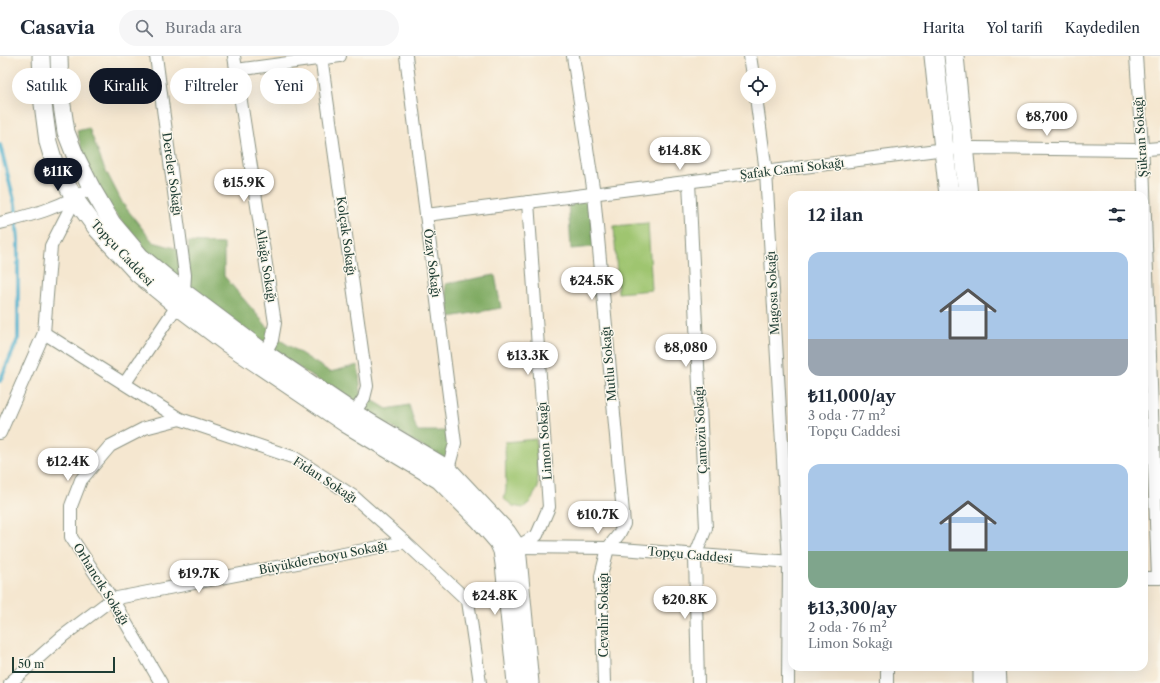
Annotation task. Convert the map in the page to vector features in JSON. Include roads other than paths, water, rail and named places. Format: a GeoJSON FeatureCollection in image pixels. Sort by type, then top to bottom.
{"type":"FeatureCollection","features":[{"type":"Feature","properties":{"kind":"main road"},"geometry":{"type":"LineString","coordinates":[[934,56],[945,149],[948,191]]}},
{"type":"Feature","properties":{"kind":"main road"},"geometry":{"type":"LineString","coordinates":[[954,56],[968,191]]}},
{"type":"Feature","properties":{"kind":"main road"},"geometry":{"type":"LineString","coordinates":[[983,671],[983,683]]}},
{"type":"Feature","properties":{"kind":"main road"},"geometry":{"type":"LineString","coordinates":[[996,671],[996,683]]}},
{"type":"Feature","properties":{"kind":"street","name":"Topçu Caddesi"},"geometry":{"type":"LineString","coordinates":[[41,56],[43,104],[48,142],[54,162],[75,199],[97,230],[138,274],[180,299],[262,359],[350,418],[443,474],[507,532],[510,549],[516,683]]}},
{"type":"Feature","properties":{"kind":"street","name":"Topçu Caddesi"},"geometry":{"type":"LineString","coordinates":[[59,56],[60,92],[66,132],[91,187],[112,223],[180,299]]}},
{"type":"Feature","properties":{"kind":"street","name":"Dereler Sokağı"},"geometry":{"type":"LineString","coordinates":[[156,56],[185,275],[180,299]]}},
{"type":"Feature","properties":{"kind":"street","name":"Aliağa Sokağı"},"geometry":{"type":"LineString","coordinates":[[234,56],[236,68]]}},
{"type":"Feature","properties":{"kind":"street"},"geometry":{"type":"LineString","coordinates":[[250,68],[340,56]]}},
{"type":"Feature","properties":{"kind":"street","name":"Özay Sokağı"},"geometry":{"type":"LineString","coordinates":[[406,56],[456,443],[443,474]]}},
{"type":"Feature","properties":{"kind":"street","name":"Mutlu Sokağı"},"geometry":{"type":"LineString","coordinates":[[573,56],[594,194],[624,524],[619,534],[608,548]]}},
{"type":"Feature","properties":{"kind":"street"},"geometry":{"type":"LineString","coordinates":[[750,56],[752,68]]}},
{"type":"Feature","properties":{"kind":"street","name":"Şükran Sokağı"},"geometry":{"type":"LineString","coordinates":[[1136,56],[1144,191]]}},
{"type":"Feature","properties":{"kind":"street","name":"Kolçak Sokağı"},"geometry":{"type":"LineString","coordinates":[[321,58],[367,386],[364,398],[350,418]]}},
{"type":"Feature","properties":{"kind":"street","name":"Aliağa Sokağı"},"geometry":{"type":"LineString","coordinates":[[241,104],[275,323],[272,340],[262,359]]}},
{"type":"Feature","properties":{"kind":"street","name":"Magosa Sokağı"},"geometry":{"type":"LineString","coordinates":[[757,104],[766,172],[788,515]]}},
{"type":"Feature","properties":{"kind":"street","name":"Şafak Cami Sokağı"},"geometry":{"type":"LineString","coordinates":[[426,215],[945,149],[1142,150],[1160,148]]}},
{"type":"Feature","properties":{"kind":"street","name":"Çamözü Sokağı"},"geometry":{"type":"LineString","coordinates":[[689,182],[706,528],[695,556]]}},
{"type":"Feature","properties":{"kind":"street"},"geometry":{"type":"LineString","coordinates":[[0,223],[35,214],[75,199],[91,187]]}},
{"type":"Feature","properties":{"kind":"street"},"geometry":{"type":"LineString","coordinates":[[0,433],[44,333],[51,246],[75,199]]}},
{"type":"Feature","properties":{"kind":"street","name":"Limon Sokağı"},"geometry":{"type":"LineString","coordinates":[[510,549],[537,535],[549,507],[528,202]]}},
{"type":"Feature","properties":{"kind":"street"},"geometry":{"type":"LineString","coordinates":[[125,383],[180,299]]}},
{"type":"Feature","properties":{"kind":"street","name":"Şükran Sokağı"},"geometry":{"type":"LineString","coordinates":[[1148,301],[1159,578]]}},
{"type":"Feature","properties":{"kind":"street","name":"Fidan Sokağı"},"geometry":{"type":"LineString","coordinates":[[44,333],[180,419],[294,458],[353,496],[468,601],[480,683]]}},
{"type":"Feature","properties":{"kind":"street","name":"Orhancık Sokağı"},"geometry":{"type":"LineString","coordinates":[[161,683],[112,599],[71,537],[71,506],[81,480],[110,446],[145,428],[180,419]]}},
{"type":"Feature","properties":{"kind":"street","name":"Büyükdereboyu Sokağı"},"geometry":{"type":"LineString","coordinates":[[10,683],[63,636],[112,599],[405,542]]}},
{"type":"Feature","properties":{"kind":"street","name":"Topçu Caddesi"},"geometry":{"type":"LineString","coordinates":[[510,549],[608,548],[695,556],[788,562]]}},
{"type":"Feature","properties":{"kind":"street","name":"Cevahir Sokağı"},"geometry":{"type":"LineString","coordinates":[[604,683],[601,576],[608,548]]}},
{"type":"Feature","properties":{"kind":"street"},"geometry":{"type":"LineString","coordinates":[[510,549],[530,683]]}},
{"type":"Feature","properties":{"kind":"street"},"geometry":{"type":"LineString","coordinates":[[695,556],[698,683]]}},
{"type":"Feature","properties":{"kind":"street"},"geometry":{"type":"LineString","coordinates":[[1148,578],[1159,578]]}},
{"type":"Feature","properties":{"kind":"street","name":"Magosa Sokağı"},"geometry":{"type":"LineString","coordinates":[[788,671],[788,683]]}},
{"type":"Feature","properties":{"kind":"street"},"geometry":{"type":"LineString","coordinates":[[887,671],[887,683]]}},
{"type":"Feature","properties":{"kind":"waterway"},"geometry":{"type":"LineString","coordinates":[[0,145],[15,204],[18,240],[18,339],[0,381]]}}]}
